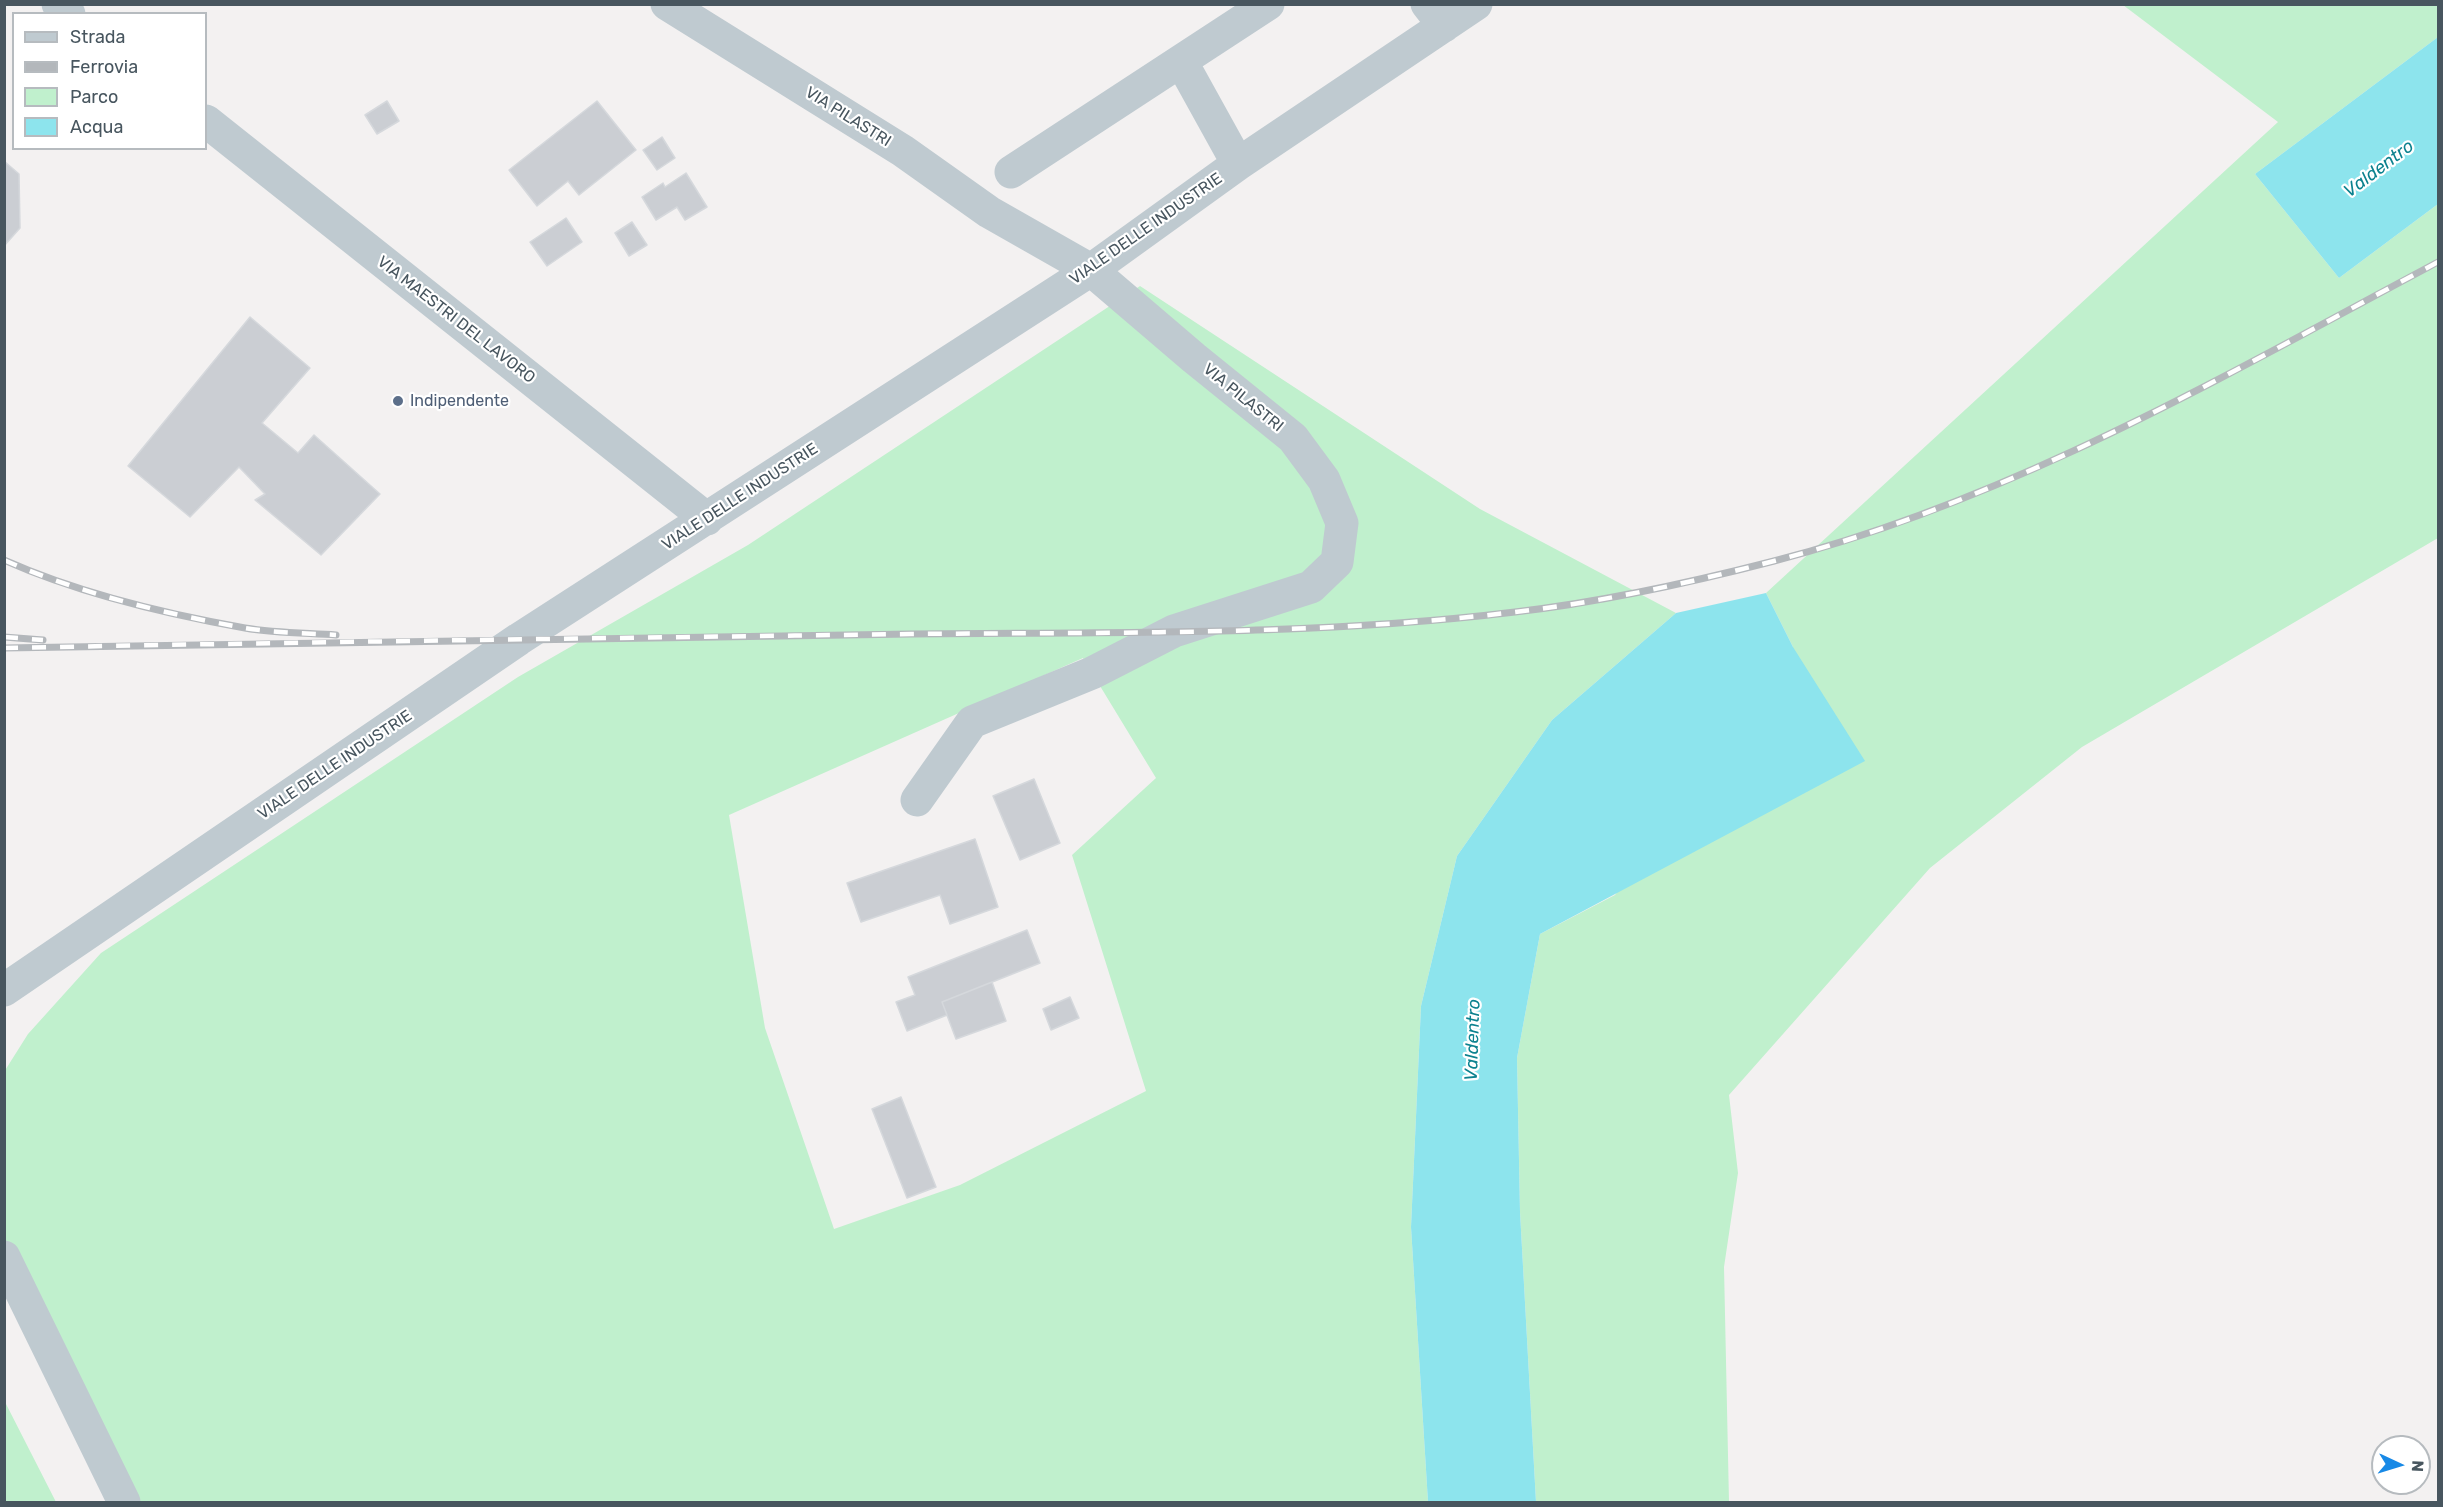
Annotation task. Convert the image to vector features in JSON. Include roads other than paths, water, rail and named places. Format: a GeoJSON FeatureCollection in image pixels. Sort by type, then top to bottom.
{"type":"FeatureCollection","features":[{"type":"Feature","properties":{"kind":"street","name":"VIA PILASTRI"},"geometry":{"type":"LineString","coordinates":[[667,4],[903,151],[989,212],[1091,270],[1293,438],[1324,480],[1342,523],[1337,562],[1311,587],[1174,631],[1092,673],[972,722],[917,800]]}},
{"type":"Feature","properties":{"kind":"street"},"geometry":{"type":"LineString","coordinates":[[1011,172],[1268,4]]}},
{"type":"Feature","properties":{"kind":"street","name":"VIALE DELLE INDUSTRIE"},"geometry":{"type":"LineString","coordinates":[[4,990],[519,639],[1091,270],[1238,164],[1435,15],[1476,4]]}},
{"type":"Feature","properties":{"kind":"street"},"geometry":{"type":"LineString","coordinates":[[1181,61],[1238,164]]}},
{"type":"Feature","properties":{"kind":"street","name":"VIA MAESTRI DEL LAVORO"},"geometry":{"type":"LineString","coordinates":[[207,122],[707,519]]}},
{"type":"Feature","properties":{"kind":"street"},"geometry":{"type":"LineString","coordinates":[[4,1257],[124,1503]]}},
{"type":"Feature","properties":{"kind":"water","name":"Valdentro"},"geometry":{"type":"Polygon","coordinates":[[[2438,37],[2438,204],[2339,278],[2255,174],[2438,37]]]}},
{"type":"Feature","properties":{"kind":"water","name":"Valdentro"},"geometry":{"type":"Polygon","coordinates":[[[1766,593],[1793,647],[1865,761],[1540,934],[1517,1058],[1520,1212],[1536,1502],[1428,1502],[1411,1227],[1421,1006],[1457,856],[1552,720],[1676,613],[1766,593]]]}},
{"type":"Feature","properties":{"kind":"railway"},"geometry":{"type":"LineString","coordinates":[[4,648],[1289,629],[1440,620],[1580,603],[1678,584],[1774,561],[1862,535],[1948,505],[2032,470],[2196,391],[2438,262]]}},
{"type":"Feature","properties":{"kind":"railway"},"geometry":{"type":"LineString","coordinates":[[4,560],[62,583],[184,616],[256,630],[336,635]]}},
{"type":"Feature","properties":{"kind":"railway"},"geometry":{"type":"LineString","coordinates":[[4,637],[43,640]]}},
{"type":"Feature","properties":{"kind":"place","name":"Indipendente"},"geometry":{"type":"Point","coordinates":[398,401]}}]}
